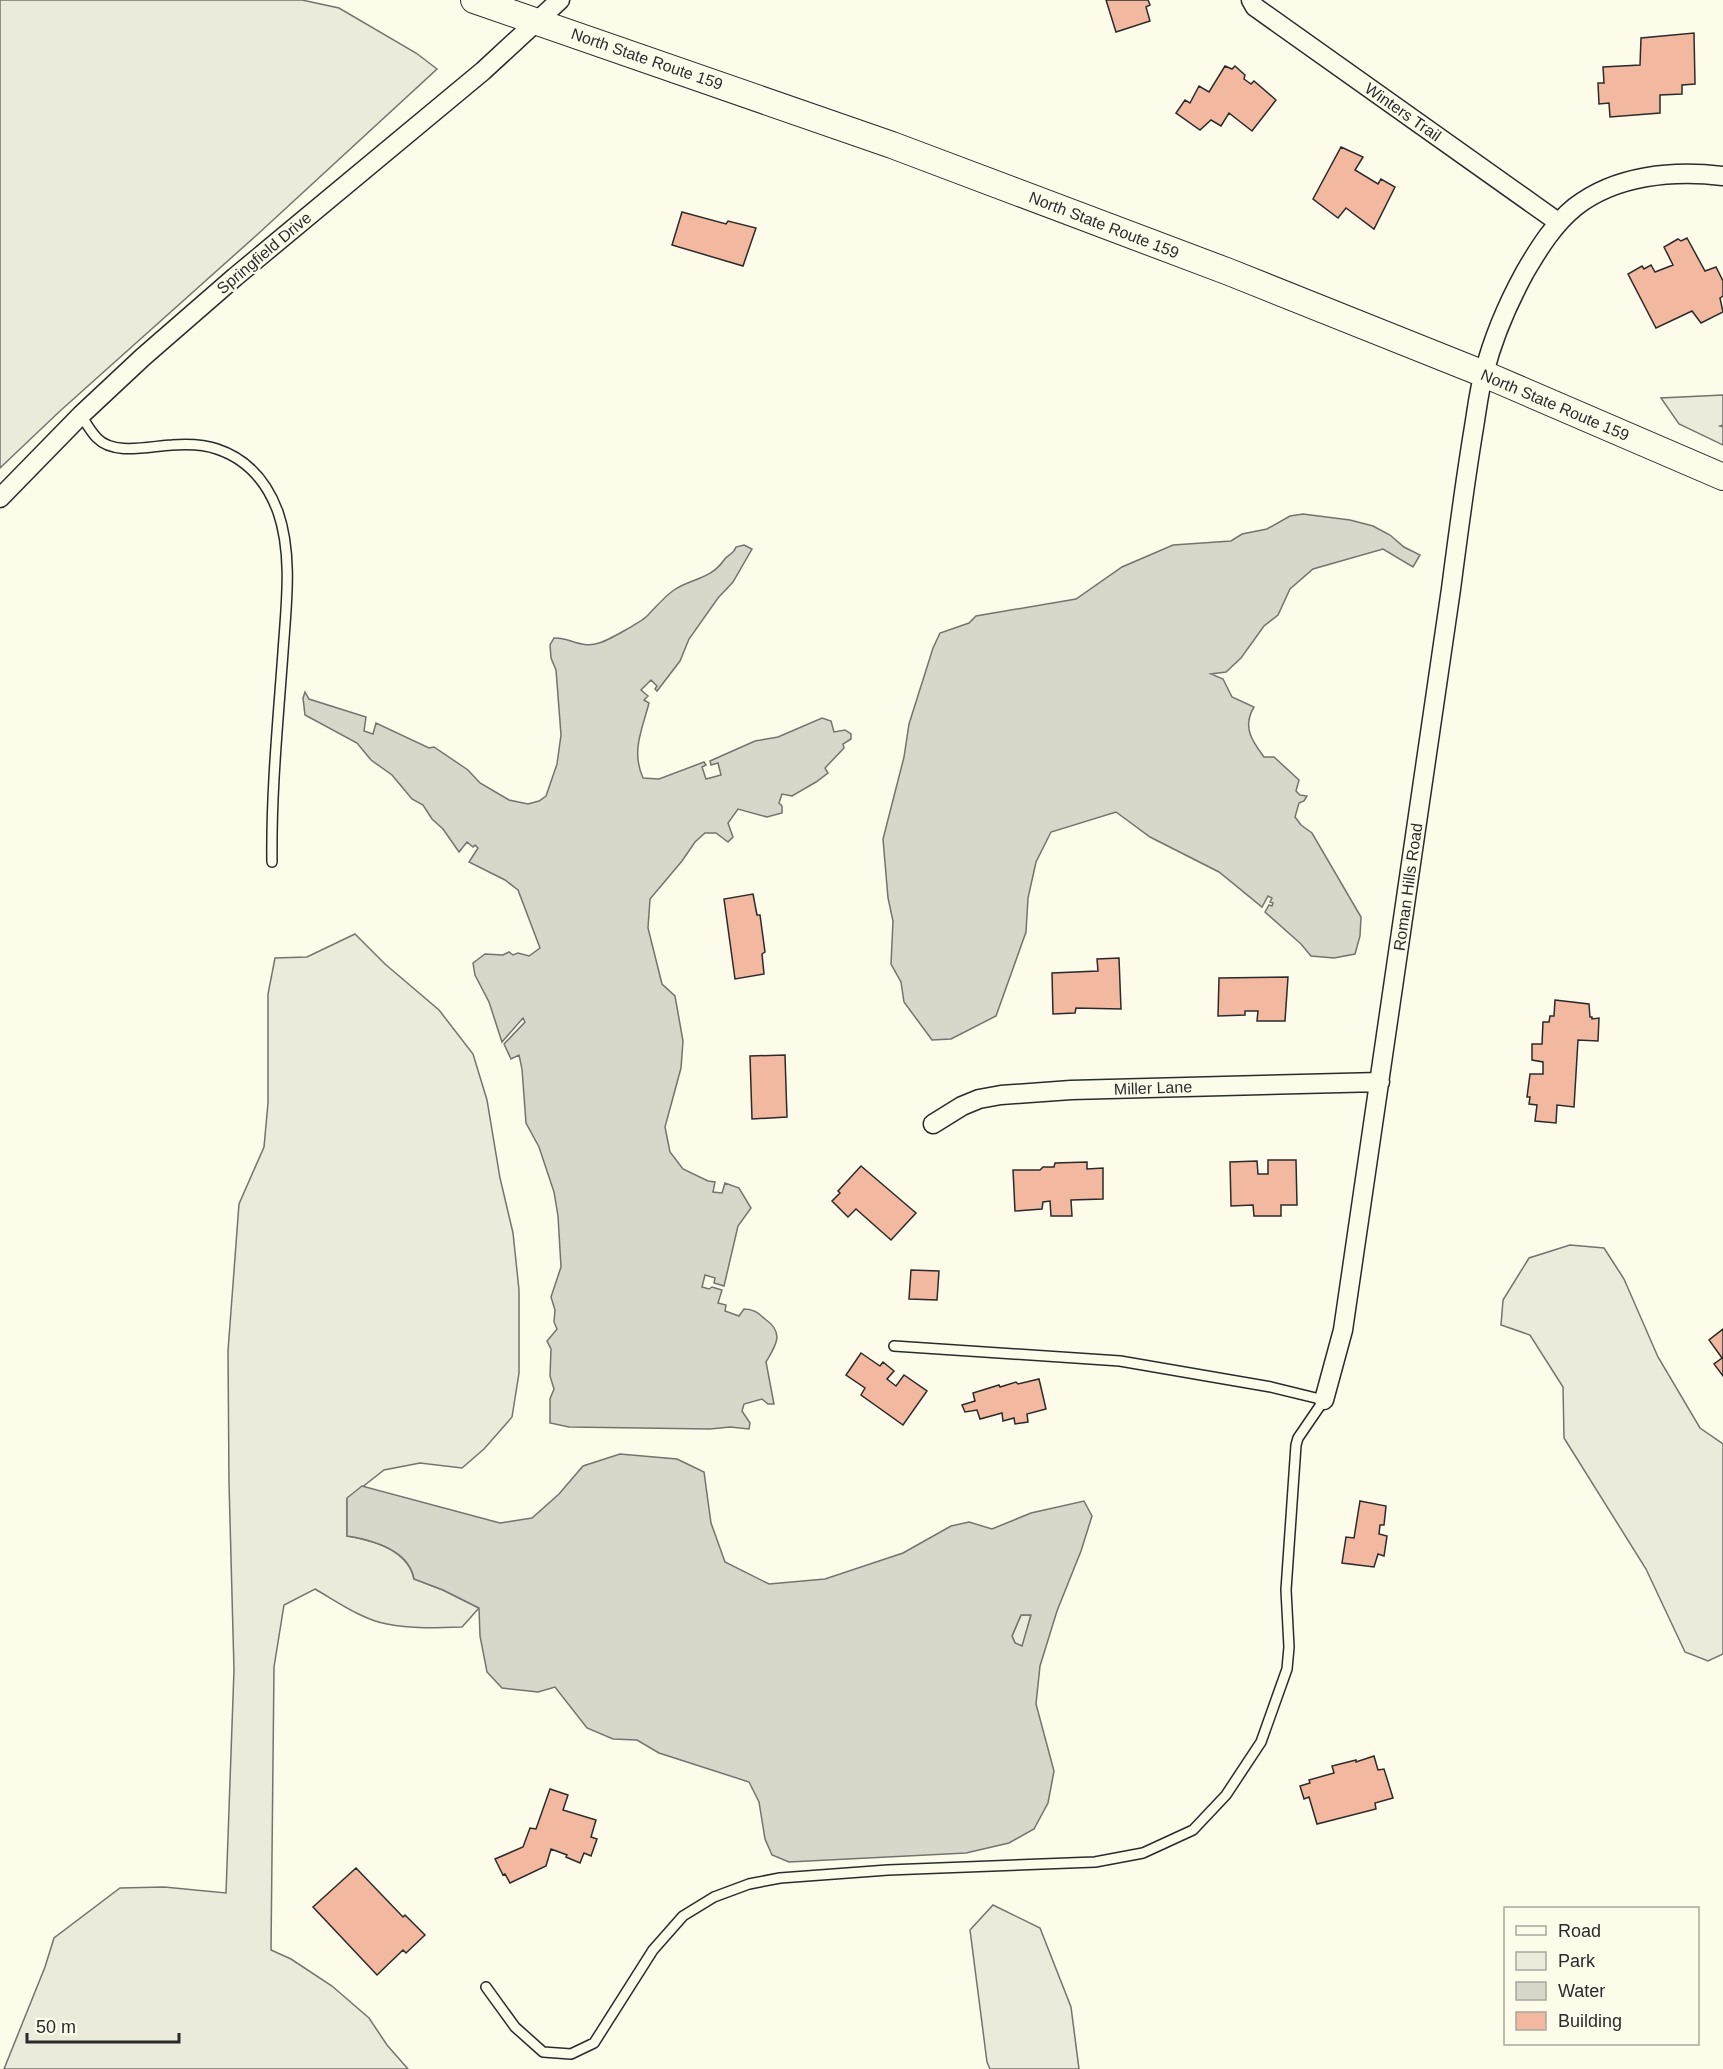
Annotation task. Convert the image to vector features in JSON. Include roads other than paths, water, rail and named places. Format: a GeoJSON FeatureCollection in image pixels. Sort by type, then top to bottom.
{"type":"FeatureCollection","features":[{"type":"Feature","properties":{"kind":"main road","name":"North State Route 159"},"geometry":{"type":"LineString","coordinates":[[474,0],[892,145],[1229,272],[1484,374],[1723,477]]}},
{"type":"Feature","properties":{"kind":"street","name":"Springfield Drive"},"geometry":{"type":"LineString","coordinates":[[0,498],[81,415],[143,357],[483,71],[560,0]]}},
{"type":"Feature","properties":{"kind":"street","name":"Winters Trail"},"geometry":{"type":"LineString","coordinates":[[1251,0],[1255,7],[1558,222]]}},
{"type":"Feature","properties":{"kind":"street","name":"Roman Hills Road"},"geometry":{"type":"LineString","coordinates":[[1323,1400],[1343,1330],[1466,474],[1484,374],[1495,336],[1515,290],[1533,257],[1558,222],[1577,206],[1601,191],[1639,179],[1667,174],[1698,173],[1723,176]]}},
{"type":"Feature","properties":{"kind":"street","name":"Miller Lane"},"geometry":{"type":"LineString","coordinates":[[933,1124],[962,1106],[979,1099],[1001,1095],[1083,1090],[1380,1082]]}},
{"type":"Feature","properties":{"kind":"lane"},"geometry":{"type":"LineString","coordinates":[[81,415],[97,440],[112,446],[132,449],[191,444],[216,449],[243,461],[262,480],[278,512],[285,548],[286,601],[272,822],[272,862]]}},
{"type":"Feature","properties":{"kind":"lane"},"geometry":{"type":"LineString","coordinates":[[486,1987],[515,2027],[543,2052],[571,2054],[594,2043],[653,1950],[683,1916],[714,1897],[749,1884],[780,1878],[888,1870],[1095,1862],[1143,1853],[1193,1830],[1226,1795],[1261,1742],[1287,1669],[1289,1647],[1286,1578],[1296,1445],[1298,1438],[1323,1400],[1271,1387],[1120,1361],[894,1346]]}},
{"type":"Feature","properties":{"kind":"water"},"geometry":{"type":"Polygon","coordinates":[[[1303,514],[1350,520],[1373,526],[1420,555],[1413,567],[1383,549],[1313,569],[1290,589],[1278,615],[1264,626],[1241,658],[1226,672],[1211,674],[1223,679],[1232,697],[1254,707],[1250,714],[1250,733],[1264,757],[1274,757],[1299,780],[1296,791],[1300,795],[1307,796],[1299,803],[1295,817],[1312,833],[1361,917],[1360,936],[1355,954],[1334,958],[1311,956],[1265,912],[1269,905],[1272,906],[1273,903],[1270,902],[1272,898],[1268,896],[1262,907],[1219,872],[1150,837],[1116,812],[1051,832],[1036,862],[1028,898],[1026,932],[996,1016],[951,1039],[932,1040],[904,1002],[901,982],[891,964],[893,921],[888,898],[883,839],[904,757],[909,724],[940,633],[969,623],[976,616],[1076,599],[1122,567],[1173,545],[1231,541],[1242,534],[1267,529],[1290,516],[1303,514]]]}},
{"type":"Feature","properties":{"kind":"water"},"geometry":{"type":"Polygon","coordinates":[[[744,545],[752,549],[733,582],[718,598],[689,639],[680,661],[657,691],[655,689],[657,686],[651,680],[641,690],[648,696],[644,700],[649,703],[639,740],[638,759],[643,778],[659,779],[704,762],[706,765],[702,767],[706,779],[721,775],[718,763],[711,765],[710,761],[755,741],[778,737],[822,718],[831,721],[834,732],[845,730],[851,734],[851,739],[843,744],[844,748],[825,768],[828,773],[792,796],[782,794],[779,803],[782,806],[782,813],[767,817],[738,809],[728,823],[733,837],[728,842],[716,833],[705,833],[695,842],[650,899],[648,928],[662,984],[675,996],[683,1041],[681,1068],[665,1127],[670,1152],[683,1169],[715,1182],[713,1192],[722,1193],[725,1183],[739,1188],[751,1208],[738,1226],[724,1286],[714,1283],[715,1278],[705,1275],[702,1287],[722,1290],[718,1303],[726,1305],[725,1311],[739,1316],[744,1309],[753,1311],[775,1329],[777,1339],[766,1362],[774,1404],[768,1404],[762,1399],[744,1404],[742,1411],[750,1423],[749,1429],[569,1427],[550,1423],[550,1399],[554,1389],[550,1376],[551,1349],[547,1341],[557,1329],[551,1297],[561,1267],[554,1192],[539,1147],[526,1123],[519,1055],[511,1059],[504,1044],[525,1022],[523,1018],[502,1042],[489,1002],[475,975],[473,963],[485,954],[503,955],[509,952],[513,955],[518,953],[529,956],[540,948],[518,890],[505,880],[469,862],[478,848],[475,845],[473,847],[467,842],[459,852],[423,805],[412,799],[392,775],[371,760],[357,743],[305,715],[303,698],[305,692],[309,699],[366,717],[364,731],[373,734],[376,723],[429,748],[434,747],[468,770],[480,783],[509,800],[528,804],[539,801],[546,796],[557,764],[561,735],[556,670],[551,658],[550,645],[554,638],[586,645],[609,639],[644,619],[674,590],[719,567],[736,547],[744,545]]]}},
{"type":"Feature","properties":{"kind":"water"},"geometry":{"type":"Polygon","coordinates":[[[620,1454],[677,1459],[704,1472],[711,1523],[725,1562],[769,1584],[825,1579],[903,1553],[951,1526],[969,1522],[992,1529],[1031,1513],[1084,1501],[1092,1516],[1057,1611],[1040,1666],[1036,1704],[1054,1771],[1048,1803],[1034,1829],[1009,1843],[966,1853],[789,1862],[772,1855],[765,1839],[759,1802],[749,1782],[659,1753],[637,1740],[613,1739],[587,1728],[555,1687],[538,1692],[502,1688],[487,1672],[480,1636],[479,1608],[414,1579],[405,1561],[388,1548],[347,1536],[347,1498],[362,1486],[500,1523],[532,1518],[559,1494],[583,1466],[620,1454]],[[1021,1615],[1012,1636],[1015,1643],[1022,1646],[1031,1615],[1021,1615]]]}}]}
